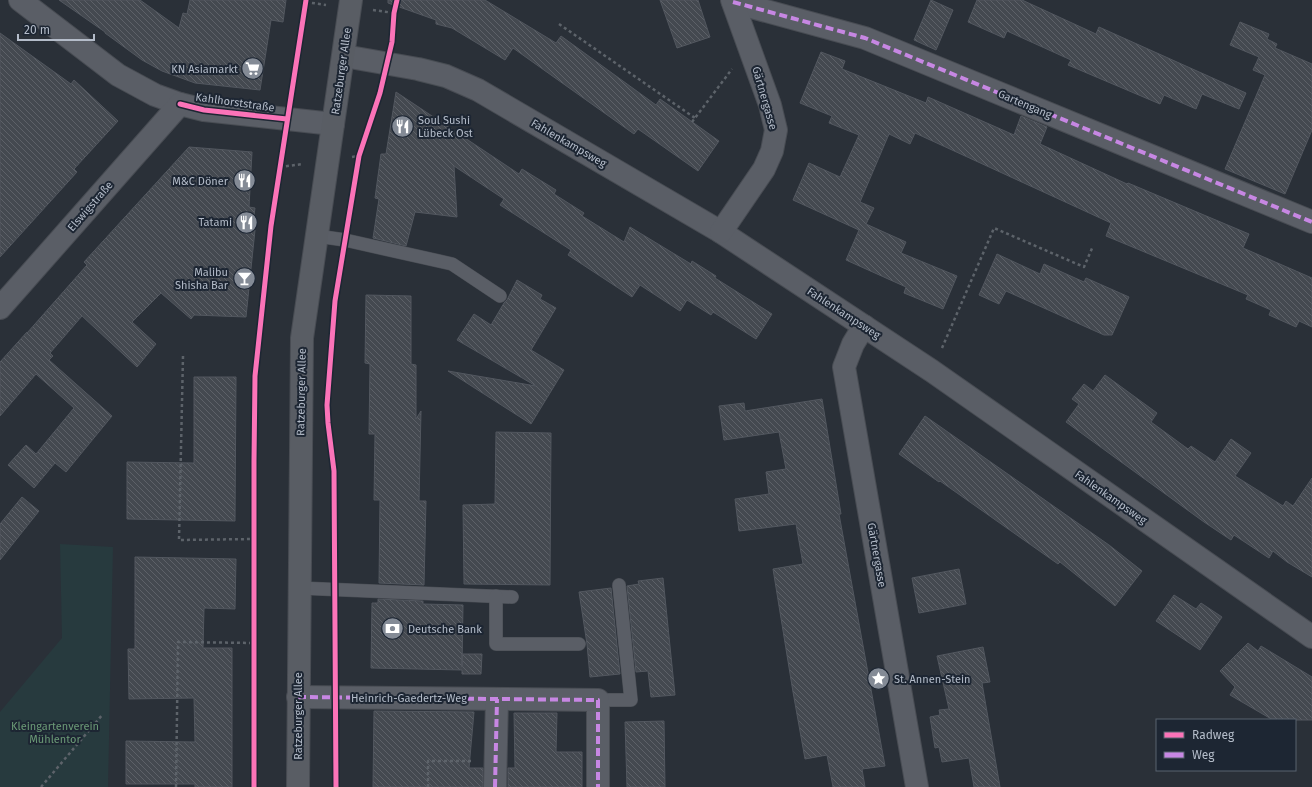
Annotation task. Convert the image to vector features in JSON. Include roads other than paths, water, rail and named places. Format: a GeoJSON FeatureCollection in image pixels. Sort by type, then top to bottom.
{"type":"FeatureCollection","features":[{"type":"Feature","properties":{"kind":"main road","name":"Ratzeburger Allee"},"geometry":{"type":"LineString","coordinates":[[298,787],[302,338],[351,0]]}},
{"type":"Feature","properties":{"kind":"street","name":"Kahlhorststraße"},"geometry":{"type":"LineString","coordinates":[[20,0],[118,75],[155,95],[180,104],[204,110],[333,124]]}},
{"type":"Feature","properties":{"kind":"street","name":"Gärtnergasse"},"geometry":{"type":"LineString","coordinates":[[721,232],[764,169],[772,151],[776,130],[770,105],[733,1]]}},
{"type":"Feature","properties":{"kind":"street","name":"Gartengang"},"geometry":{"type":"LineString","coordinates":[[733,1],[865,38],[1312,222]]}},
{"type":"Feature","properties":{"kind":"street","name":"Fahlenkampsweg"},"geometry":{"type":"LineString","coordinates":[[344,56],[418,69],[446,76],[478,90],[721,232],[932,371],[1312,637]]}},
{"type":"Feature","properties":{"kind":"street","name":"Elswigstraße"},"geometry":{"type":"LineString","coordinates":[[0,308],[180,104]]}},
{"type":"Feature","properties":{"kind":"street","name":"Gärtnergasse"},"geometry":{"type":"LineString","coordinates":[[864,326],[853,344],[844,367],[917,787]]}},
{"type":"Feature","properties":{"kind":"street","name":"Heinrich-Gaedertz-Weg"},"geometry":{"type":"LineString","coordinates":[[298,697],[598,700]]}},
{"type":"Feature","properties":{"kind":"street"},"geometry":{"type":"LineString","coordinates":[[495,787],[497,699]]}},
{"type":"Feature","properties":{"kind":"street"},"geometry":{"type":"LineString","coordinates":[[598,700],[598,787]]}},
{"type":"Feature","properties":{"kind":"lane"},"geometry":{"type":"LineString","coordinates":[[317,236],[345,240],[452,264],[500,296]]}},
{"type":"Feature","properties":{"kind":"lane"},"geometry":{"type":"LineString","coordinates":[[598,700],[631,700],[619,586]]}},
{"type":"Feature","properties":{"kind":"lane"},"geometry":{"type":"LineString","coordinates":[[299,588],[512,597]]}},
{"type":"Feature","properties":{"kind":"lane"},"geometry":{"type":"LineString","coordinates":[[496,596],[496,644],[579,644]]}},
{"type":"Feature","properties":{"kind":"place","name":"KN Asiamarkt"},"geometry":{"type":"Point","coordinates":[253,69]}},
{"type":"Feature","properties":{"kind":"place","name":"Soul Sushi Lübeck Ost"},"geometry":{"type":"Point","coordinates":[402,126]}},
{"type":"Feature","properties":{"kind":"place","name":"M&C Döner"},"geometry":{"type":"Point","coordinates":[244,181]}},
{"type":"Feature","properties":{"kind":"place","name":"Tatami"},"geometry":{"type":"Point","coordinates":[247,222]}},
{"type":"Feature","properties":{"kind":"place","name":"Malibu Shisha Bar"},"geometry":{"type":"Point","coordinates":[244,278]}},
{"type":"Feature","properties":{"kind":"place","name":"Deutsche Bank"},"geometry":{"type":"Point","coordinates":[392,629]}},
{"type":"Feature","properties":{"kind":"place","name":"St. Annen-Stein"},"geometry":{"type":"Point","coordinates":[879,679]}},
{"type":"Feature","properties":{"kind":"park label","name":"Kleingartenverein Mühlentor"},"geometry":{"type":"Point","coordinates":[55,732]}}]}
